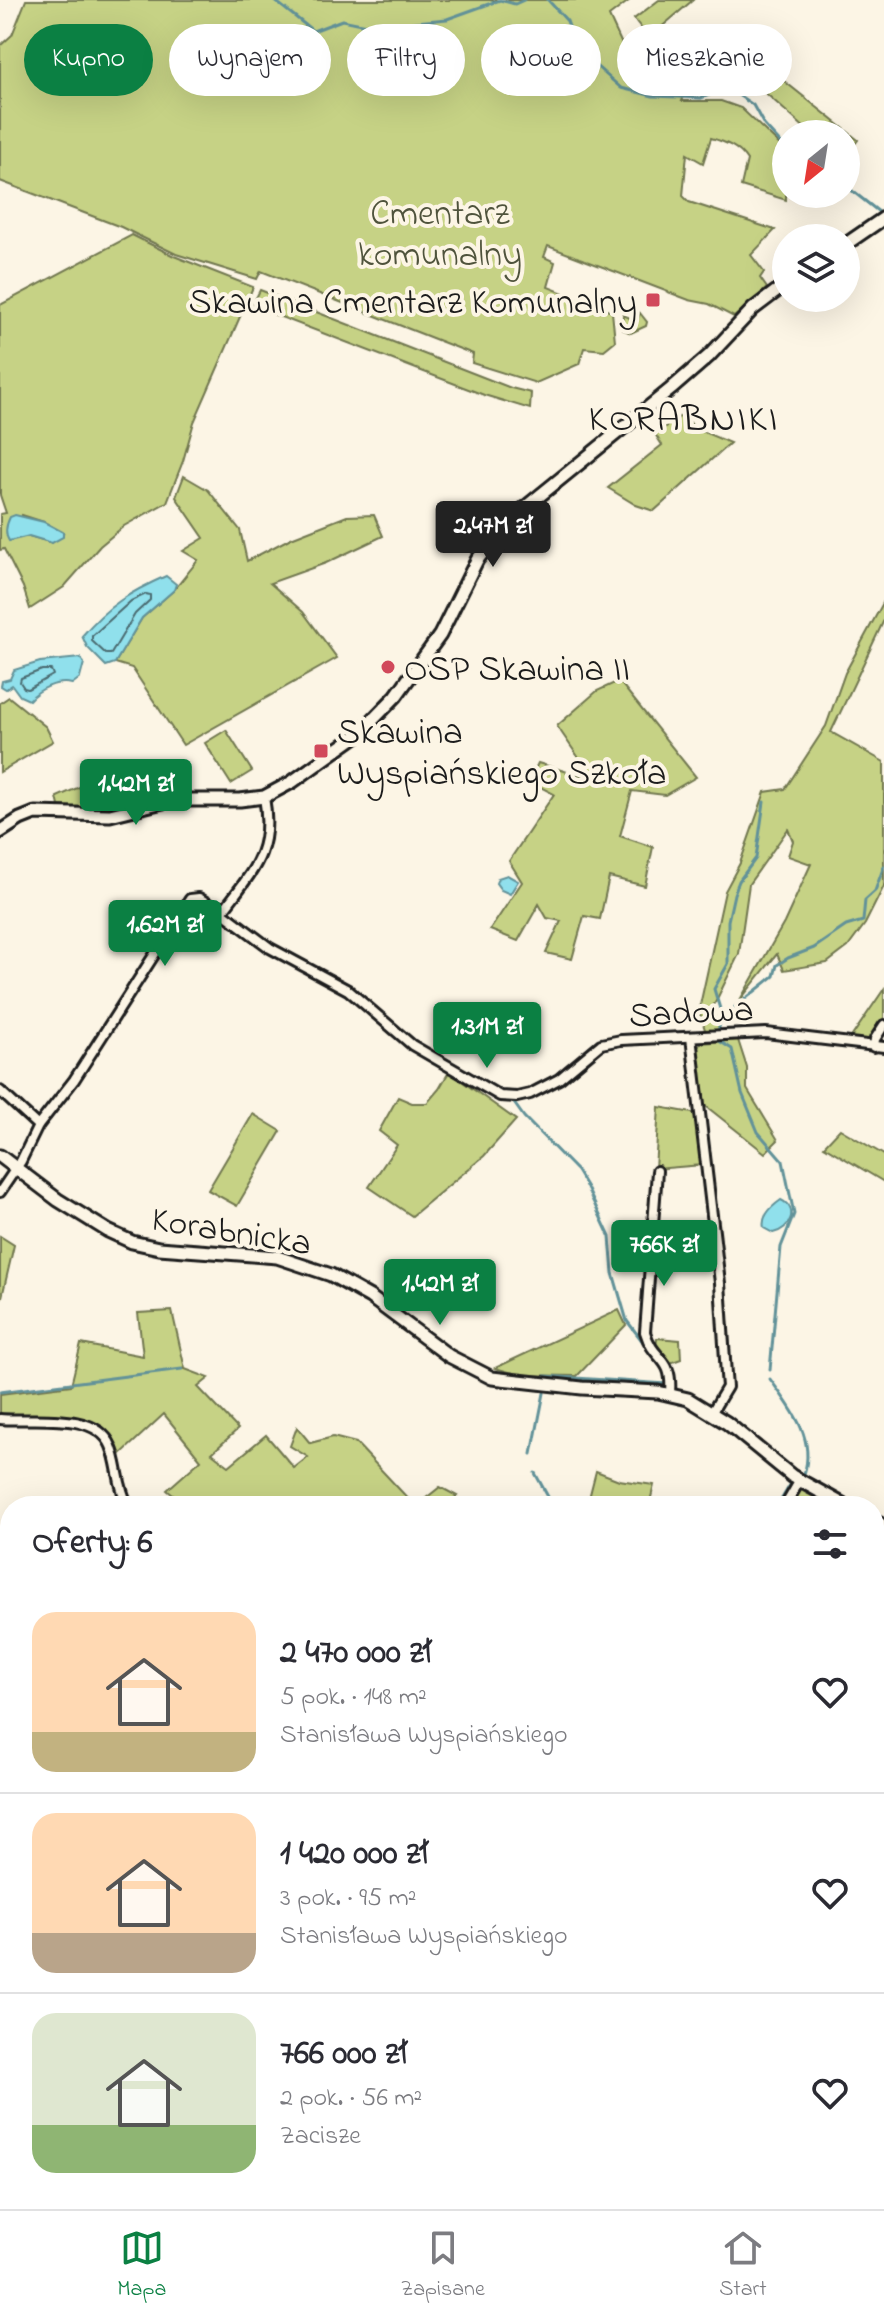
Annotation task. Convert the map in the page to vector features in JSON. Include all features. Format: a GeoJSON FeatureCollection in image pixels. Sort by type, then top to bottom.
{"type":"FeatureCollection","features":[{"type":"Feature","properties":{"kind":"street"},"geometry":{"type":"LineString","coordinates":[[860,234],[884,218]]}},
{"type":"Feature","properties":{"kind":"street"},"geometry":{"type":"LineString","coordinates":[[0,832],[35,813],[110,815],[171,800],[264,797],[340,749],[387,706],[440,635],[477,560],[506,523],[671,389],[709,356],[753,309],[772,295]]}},
{"type":"Feature","properties":{"kind":"street"},"geometry":{"type":"LineString","coordinates":[[0,1192],[17,1168],[38,1126],[74,1080],[190,899],[199,898],[222,912],[264,852],[264,797]]}},
{"type":"Feature","properties":{"kind":"street","name":"Sadowa"},"geometry":{"type":"LineString","coordinates":[[222,912],[270,948],[348,990],[412,1045],[500,1096],[530,1094],[559,1079],[601,1044],[766,1033],[884,1047]]}},
{"type":"Feature","properties":{"kind":"street"},"geometry":{"type":"LineString","coordinates":[[874,1047],[875,1039],[884,1025]]}},
{"type":"Feature","properties":{"kind":"street"},"geometry":{"type":"LineString","coordinates":[[691,1037],[720,1283],[727,1387],[712,1412]]}},
{"type":"Feature","properties":{"kind":"street"},"geometry":{"type":"LineString","coordinates":[[0,1091],[38,1126]]}},
{"type":"Feature","properties":{"kind":"street","name":"Korabnicka"},"geometry":{"type":"LineString","coordinates":[[0,1156],[66,1206],[132,1242],[159,1248],[277,1257],[331,1275],[370,1297],[449,1356],[492,1378],[582,1388],[670,1393],[712,1412],[800,1480],[828,1496]]}},
{"type":"Feature","properties":{"kind":"street"},"geometry":{"type":"LineString","coordinates":[[657,1171],[645,1332],[652,1349],[669,1368],[672,1376],[670,1393]]}},
{"type":"Feature","properties":{"kind":"street"},"geometry":{"type":"LineString","coordinates":[[0,1419],[74,1421],[90,1426],[104,1436],[111,1446],[123,1496]]}},
{"type":"Feature","properties":{"kind":"street"},"geometry":{"type":"LineString","coordinates":[[791,1496],[800,1480]]}},
{"type":"Feature","properties":{"kind":"green space","name":"Cmentarz komunalny"},"geometry":{"type":"Polygon","coordinates":[[[26,0],[630,0],[609,16],[617,34],[617,96],[684,96],[682,101],[721,101],[741,108],[772,138],[772,196],[741,186],[747,160],[726,143],[711,138],[703,163],[687,154],[683,196],[689,202],[772,229],[772,233],[751,255],[764,272],[760,278],[767,288],[734,317],[709,304],[689,300],[548,246],[544,257],[555,262],[548,287],[612,312],[615,341],[604,350],[584,348],[579,364],[536,383],[472,363],[473,354],[261,271],[257,279],[176,254],[121,227],[0,181],[0,46],[12,35],[26,0]]]}},
{"type":"Feature","properties":{"kind":"green space"},"geometry":{"type":"Polygon","coordinates":[[[659,0],[693,0],[665,24],[638,24],[634,19],[659,0]]]}},
{"type":"Feature","properties":{"kind":"green space"},"geometry":{"type":"Polygon","coordinates":[[[792,87],[833,120],[796,120],[769,96],[792,96],[792,87]]]}},
{"type":"Feature","properties":{"kind":"green space"},"geometry":{"type":"Polygon","coordinates":[[[132,235],[174,256],[253,287],[194,422],[167,502],[124,526],[100,546],[64,587],[30,609],[4,549],[0,550],[0,514],[6,513],[0,495],[0,305],[132,235]],[[22,515],[18,538],[29,536],[52,543],[63,533],[44,522],[22,515]]]}},
{"type":"Feature","properties":{"kind":"green space"},"geometry":{"type":"Polygon","coordinates":[[[260,290],[511,388],[531,393],[530,409],[484,395],[252,306],[260,290]]]}},
{"type":"Feature","properties":{"kind":"green space"},"geometry":{"type":"Polygon","coordinates":[[[640,313],[647,322],[646,326],[631,333],[622,329],[623,315],[637,321],[640,313]]]}},
{"type":"Feature","properties":{"kind":"green space"},"geometry":{"type":"Polygon","coordinates":[[[684,414],[694,428],[730,443],[654,511],[636,505],[608,488],[662,445],[655,434],[684,414]]]}},
{"type":"Feature","properties":{"kind":"green space"},"geometry":{"type":"Polygon","coordinates":[[[184,476],[208,490],[240,530],[247,561],[291,538],[347,516],[374,515],[383,536],[326,563],[270,583],[303,612],[337,658],[183,745],[132,668],[115,663],[142,618],[174,590],[198,560],[183,551],[204,538],[176,497],[184,476]]]}},
{"type":"Feature","properties":{"kind":"green space"},"geometry":{"type":"Polygon","coordinates":[[[884,601],[884,620],[831,732],[884,762],[884,886],[865,924],[848,947],[827,963],[784,970],[777,954],[740,1000],[784,923],[811,864],[788,856],[793,841],[788,829],[749,884],[739,954],[712,1009],[720,1030],[706,1033],[699,1010],[725,891],[740,863],[765,792],[785,789],[826,726],[845,673],[884,601]]]}},
{"type":"Feature","properties":{"kind":"green space"},"geometry":{"type":"Polygon","coordinates":[[[619,681],[696,777],[665,795],[632,791],[620,836],[653,847],[645,886],[609,877],[600,919],[584,916],[572,959],[546,953],[561,921],[547,918],[539,904],[518,941],[490,930],[522,882],[509,861],[554,794],[529,781],[538,763],[594,780],[557,726],[597,691],[619,681]]]}},
{"type":"Feature","properties":{"kind":"green space"},"geometry":{"type":"Polygon","coordinates":[[[9,697],[46,727],[53,741],[0,772],[0,703],[9,697]]]}},
{"type":"Feature","properties":{"kind":"green space"},"geometry":{"type":"Polygon","coordinates":[[[226,730],[252,771],[231,784],[205,743],[226,730]]]}},
{"type":"Feature","properties":{"kind":"green space"},"geometry":{"type":"Polygon","coordinates":[[[133,775],[139,801],[102,809],[59,806],[57,797],[104,776],[133,775]]]}},
{"type":"Feature","properties":{"kind":"green space"},"geometry":{"type":"Polygon","coordinates":[[[884,989],[884,1022],[871,1041],[850,1039],[884,989]]]}},
{"type":"Feature","properties":{"kind":"green space"},"geometry":{"type":"Polygon","coordinates":[[[738,1040],[747,1068],[747,1089],[778,1140],[765,1153],[702,1103],[697,1048],[701,1043],[738,1040]]]}},
{"type":"Feature","properties":{"kind":"green space"},"geometry":{"type":"Polygon","coordinates":[[[449,1072],[516,1120],[484,1156],[412,1216],[369,1187],[397,1145],[379,1131],[398,1097],[412,1103],[427,1103],[449,1072]]]}},
{"type":"Feature","properties":{"kind":"green space"},"geometry":{"type":"Polygon","coordinates":[[[659,1107],[698,1114],[702,1165],[655,1169],[659,1107]]]}},
{"type":"Feature","properties":{"kind":"green space"},"geometry":{"type":"Polygon","coordinates":[[[253,1114],[281,1131],[237,1206],[208,1190],[253,1114]]]}},
{"type":"Feature","properties":{"kind":"green space"},"geometry":{"type":"Polygon","coordinates":[[[840,1129],[884,1155],[884,1182],[824,1146],[840,1129]]]}},
{"type":"Feature","properties":{"kind":"green space"},"geometry":{"type":"Polygon","coordinates":[[[0,1236],[14,1245],[2,1297],[0,1296],[0,1236]]]}},
{"type":"Feature","properties":{"kind":"green space"},"geometry":{"type":"Polygon","coordinates":[[[619,1310],[626,1325],[577,1376],[520,1375],[495,1368],[619,1310]]]}},
{"type":"Feature","properties":{"kind":"green space"},"geometry":{"type":"Polygon","coordinates":[[[172,1311],[185,1369],[209,1378],[198,1387],[238,1429],[212,1453],[229,1466],[266,1435],[294,1468],[308,1457],[290,1446],[297,1427],[310,1443],[333,1437],[356,1443],[406,1496],[174,1496],[167,1490],[201,1460],[164,1414],[121,1454],[114,1439],[97,1424],[56,1415],[0,1416],[0,1394],[71,1385],[81,1344],[143,1356],[138,1313],[172,1311]]]}},
{"type":"Feature","properties":{"kind":"green space"},"geometry":{"type":"Polygon","coordinates":[[[657,1338],[680,1340],[681,1359],[670,1363],[656,1348],[657,1338]]]}},
{"type":"Feature","properties":{"kind":"green space"},"geometry":{"type":"Polygon","coordinates":[[[596,1471],[619,1480],[654,1485],[651,1496],[590,1496],[596,1471]]]}},
{"type":"Feature","properties":{"kind":"green space"},"geometry":{"type":"Polygon","coordinates":[[[440,1487],[457,1496],[429,1496],[440,1487]]]}},
{"type":"Feature","properties":{"kind":"green space"},"geometry":{"type":"Polygon","coordinates":[[[801,1490],[812,1496],[798,1496],[801,1490]]]}},
{"type":"Feature","properties":{"kind":"water"},"geometry":{"type":"Polygon","coordinates":[[[15,515],[44,522],[63,532],[63,537],[52,543],[29,536],[9,541],[7,526],[10,517],[15,515]]]}},
{"type":"Feature","properties":{"kind":"water"},"geometry":{"type":"Polygon","coordinates":[[[166,576],[176,584],[174,590],[142,618],[115,663],[106,666],[87,647],[82,636],[120,601],[166,576]]]}},
{"type":"Feature","properties":{"kind":"water"},"geometry":{"type":"Polygon","coordinates":[[[80,658],[84,663],[80,678],[72,684],[49,686],[29,700],[20,696],[12,685],[6,689],[1,686],[2,681],[10,679],[14,670],[40,662],[80,658]]]}},
{"type":"Feature","properties":{"kind":"water"},"geometry":{"type":"Polygon","coordinates":[[[507,875],[518,881],[510,894],[501,890],[496,883],[498,878],[507,875]]]}},
{"type":"Feature","properties":{"kind":"water"},"geometry":{"type":"Polygon","coordinates":[[[781,1200],[790,1208],[790,1218],[784,1227],[773,1233],[764,1228],[764,1220],[770,1209],[781,1200]]]}},
{"type":"Feature","properties":{"kind":"waterway"},"geometry":{"type":"LineString","coordinates":[[274,0],[313,31],[342,20],[371,26],[377,22],[385,25],[447,19],[500,0],[515,4],[524,0]]}},
{"type":"Feature","properties":{"kind":"waterway"},"geometry":{"type":"LineString","coordinates":[[548,0],[567,21],[584,59],[621,88],[653,96],[701,98],[728,88],[753,105],[772,134]]}},
{"type":"Feature","properties":{"kind":"waterway"},"geometry":{"type":"LineString","coordinates":[[860,197],[879,212]]}},
{"type":"Feature","properties":{"kind":"waterway"},"geometry":{"type":"LineString","coordinates":[[720,1009],[714,989],[728,964],[728,921],[739,881],[756,858],[764,802]]}},
{"type":"Feature","properties":{"kind":"waterway"},"geometry":{"type":"LineString","coordinates":[[735,1007],[774,976],[777,965],[814,948],[846,926],[863,921],[865,900],[875,891],[884,866]]}},
{"type":"Feature","properties":{"kind":"waterway"},"geometry":{"type":"LineString","coordinates":[[717,1035],[721,1019]]}},
{"type":"Feature","properties":{"kind":"waterway"},"geometry":{"type":"LineString","coordinates":[[718,1037],[732,1049],[742,1093],[758,1132],[783,1161],[794,1214],[781,1247],[770,1370]]}},
{"type":"Feature","properties":{"kind":"waterway"},"geometry":{"type":"LineString","coordinates":[[514,1103],[577,1171],[586,1186],[610,1237],[613,1273],[627,1321],[660,1364]]}},
{"type":"Feature","properties":{"kind":"waterway"},"geometry":{"type":"LineString","coordinates":[[0,1392],[182,1369]]}},
{"type":"Feature","properties":{"kind":"waterway"},"geometry":{"type":"LineString","coordinates":[[544,1379],[545,1376],[667,1382]]}},
{"type":"Feature","properties":{"kind":"waterway"},"geometry":{"type":"LineString","coordinates":[[770,1379],[793,1412],[804,1435],[807,1447],[804,1474]]}},
{"type":"Feature","properties":{"kind":"waterway"},"geometry":{"type":"LineString","coordinates":[[532,1454],[544,1393]]}},
{"type":"Feature","properties":{"kind":"waterway"},"geometry":{"type":"LineString","coordinates":[[535,1473],[548,1496]]}},
{"type":"Feature","properties":{"kind":"waterway"},"geometry":{"type":"LineString","coordinates":[[783,1496],[790,1485]]}},
{"type":"Feature","properties":{"kind":"place","name":"Skawina Cmentarz Komunalny"},"geometry":{"type":"Point","coordinates":[653,300]}},
{"type":"Feature","properties":{"kind":"place","name":"OSP Skawina II"},"geometry":{"type":"Point","coordinates":[388,667]}},
{"type":"Feature","properties":{"kind":"place","name":"Skawina Wyspiańskiego Szkoła"},"geometry":{"type":"Point","coordinates":[321,751]}},
{"type":"Feature","properties":{"kind":"district","name":"KORABNIKI"},"geometry":{"type":"Point","coordinates":[684,417]}}]}
